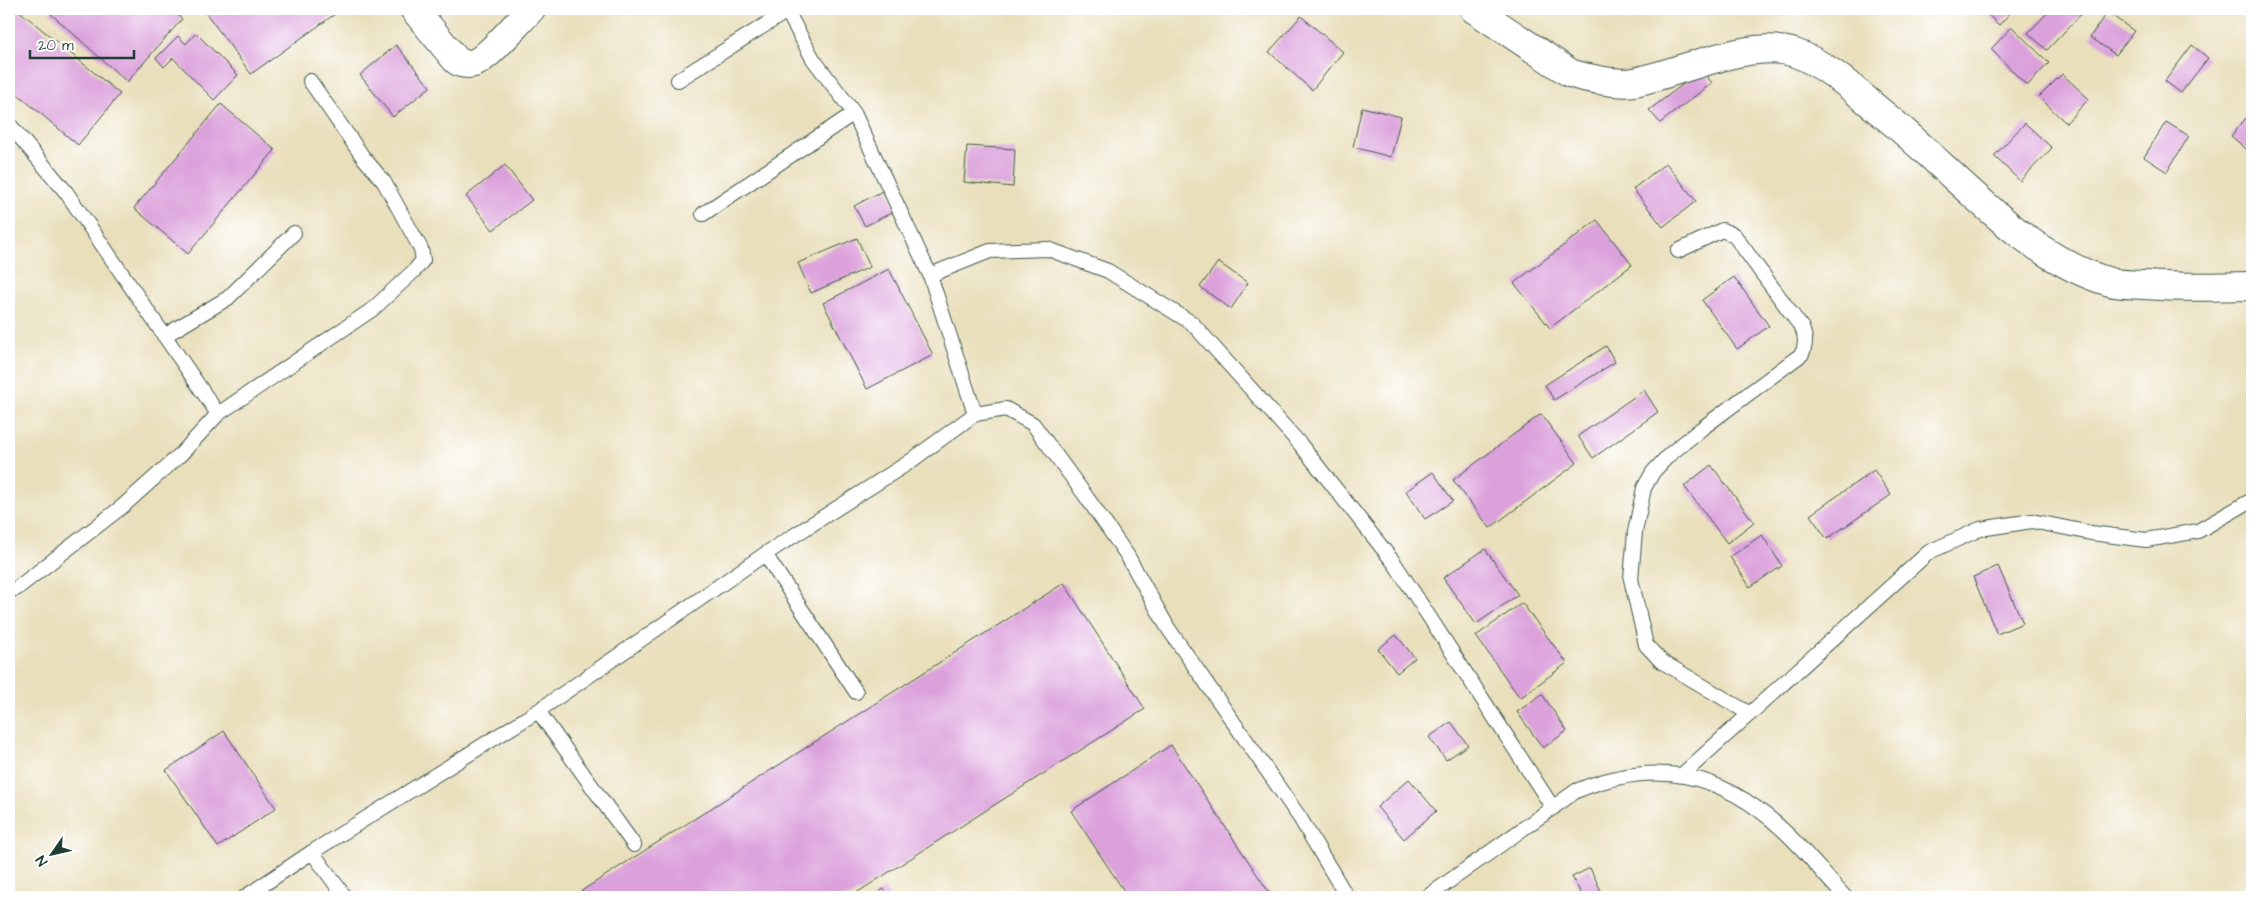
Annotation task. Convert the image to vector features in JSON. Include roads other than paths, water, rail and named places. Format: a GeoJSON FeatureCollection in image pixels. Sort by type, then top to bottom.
{"type":"FeatureCollection","features":[{"type":"Feature","properties":{"kind":"street"},"geometry":{"type":"LineString","coordinates":[[414,9],[456,60],[469,64],[476,62],[486,55],[531,9]]}},
{"type":"Feature","properties":{"kind":"street"},"geometry":{"type":"LineString","coordinates":[[1474,9],[1570,73],[1586,79],[1632,82],[1721,57],[1771,48],[1793,53],[1820,63],[1918,143],[1990,211],[2066,265],[2112,283],[2192,288],[2252,286]]}},
{"type":"Feature","properties":{"kind":"lane"},"geometry":{"type":"LineString","coordinates":[[678,80],[788,10],[812,59],[854,113],[930,275],[975,414]]}},
{"type":"Feature","properties":{"kind":"lane"},"geometry":{"type":"LineString","coordinates":[[9,589],[16,589],[123,506],[180,454],[218,414],[373,308],[415,270],[423,260],[422,249],[384,182],[363,157],[310,81]]}},
{"type":"Feature","properties":{"kind":"lane"},"geometry":{"type":"LineString","coordinates":[[703,214],[854,113]]}},
{"type":"Feature","properties":{"kind":"lane"},"geometry":{"type":"LineString","coordinates":[[9,124],[66,192],[218,414]]}},
{"type":"Feature","properties":{"kind":"lane"},"geometry":{"type":"LineString","coordinates":[[1678,251],[1722,230],[1734,235],[1802,328],[1805,336],[1806,343],[1802,354],[1701,429],[1669,455],[1653,472],[1644,488],[1635,532],[1631,579],[1646,645],[1661,661],[1750,714]]}},
{"type":"Feature","properties":{"kind":"lane"},"geometry":{"type":"LineString","coordinates":[[164,336],[228,298],[294,232]]}},
{"type":"Feature","properties":{"kind":"lane"},"geometry":{"type":"LineString","coordinates":[[930,275],[990,251],[1048,249],[1108,271],[1192,323],[1300,444],[1395,564],[1553,808]]}},
{"type":"Feature","properties":{"kind":"lane"},"geometry":{"type":"LineString","coordinates":[[245,897],[312,852],[538,711],[765,554],[908,463],[975,414],[1006,409],[1033,424],[1127,555],[1168,628],[1300,818],[1347,897]]}},
{"type":"Feature","properties":{"kind":"lane"},"geometry":{"type":"LineString","coordinates":[[1683,774],[1929,552],[1980,528],[2032,521],[2146,540],[2198,531],[2252,500]]}},
{"type":"Feature","properties":{"kind":"lane"},"geometry":{"type":"LineString","coordinates":[[765,554],[856,692]]}},
{"type":"Feature","properties":{"kind":"lane"},"geometry":{"type":"LineString","coordinates":[[538,711],[634,845]]}},
{"type":"Feature","properties":{"kind":"lane"},"geometry":{"type":"LineString","coordinates":[[1427,897],[1576,791],[1603,780],[1633,773],[1683,774],[1709,782],[1740,796],[1783,830],[1845,897]]}},
{"type":"Feature","properties":{"kind":"lane"},"geometry":{"type":"LineString","coordinates":[[312,852],[345,897]]}}]}
